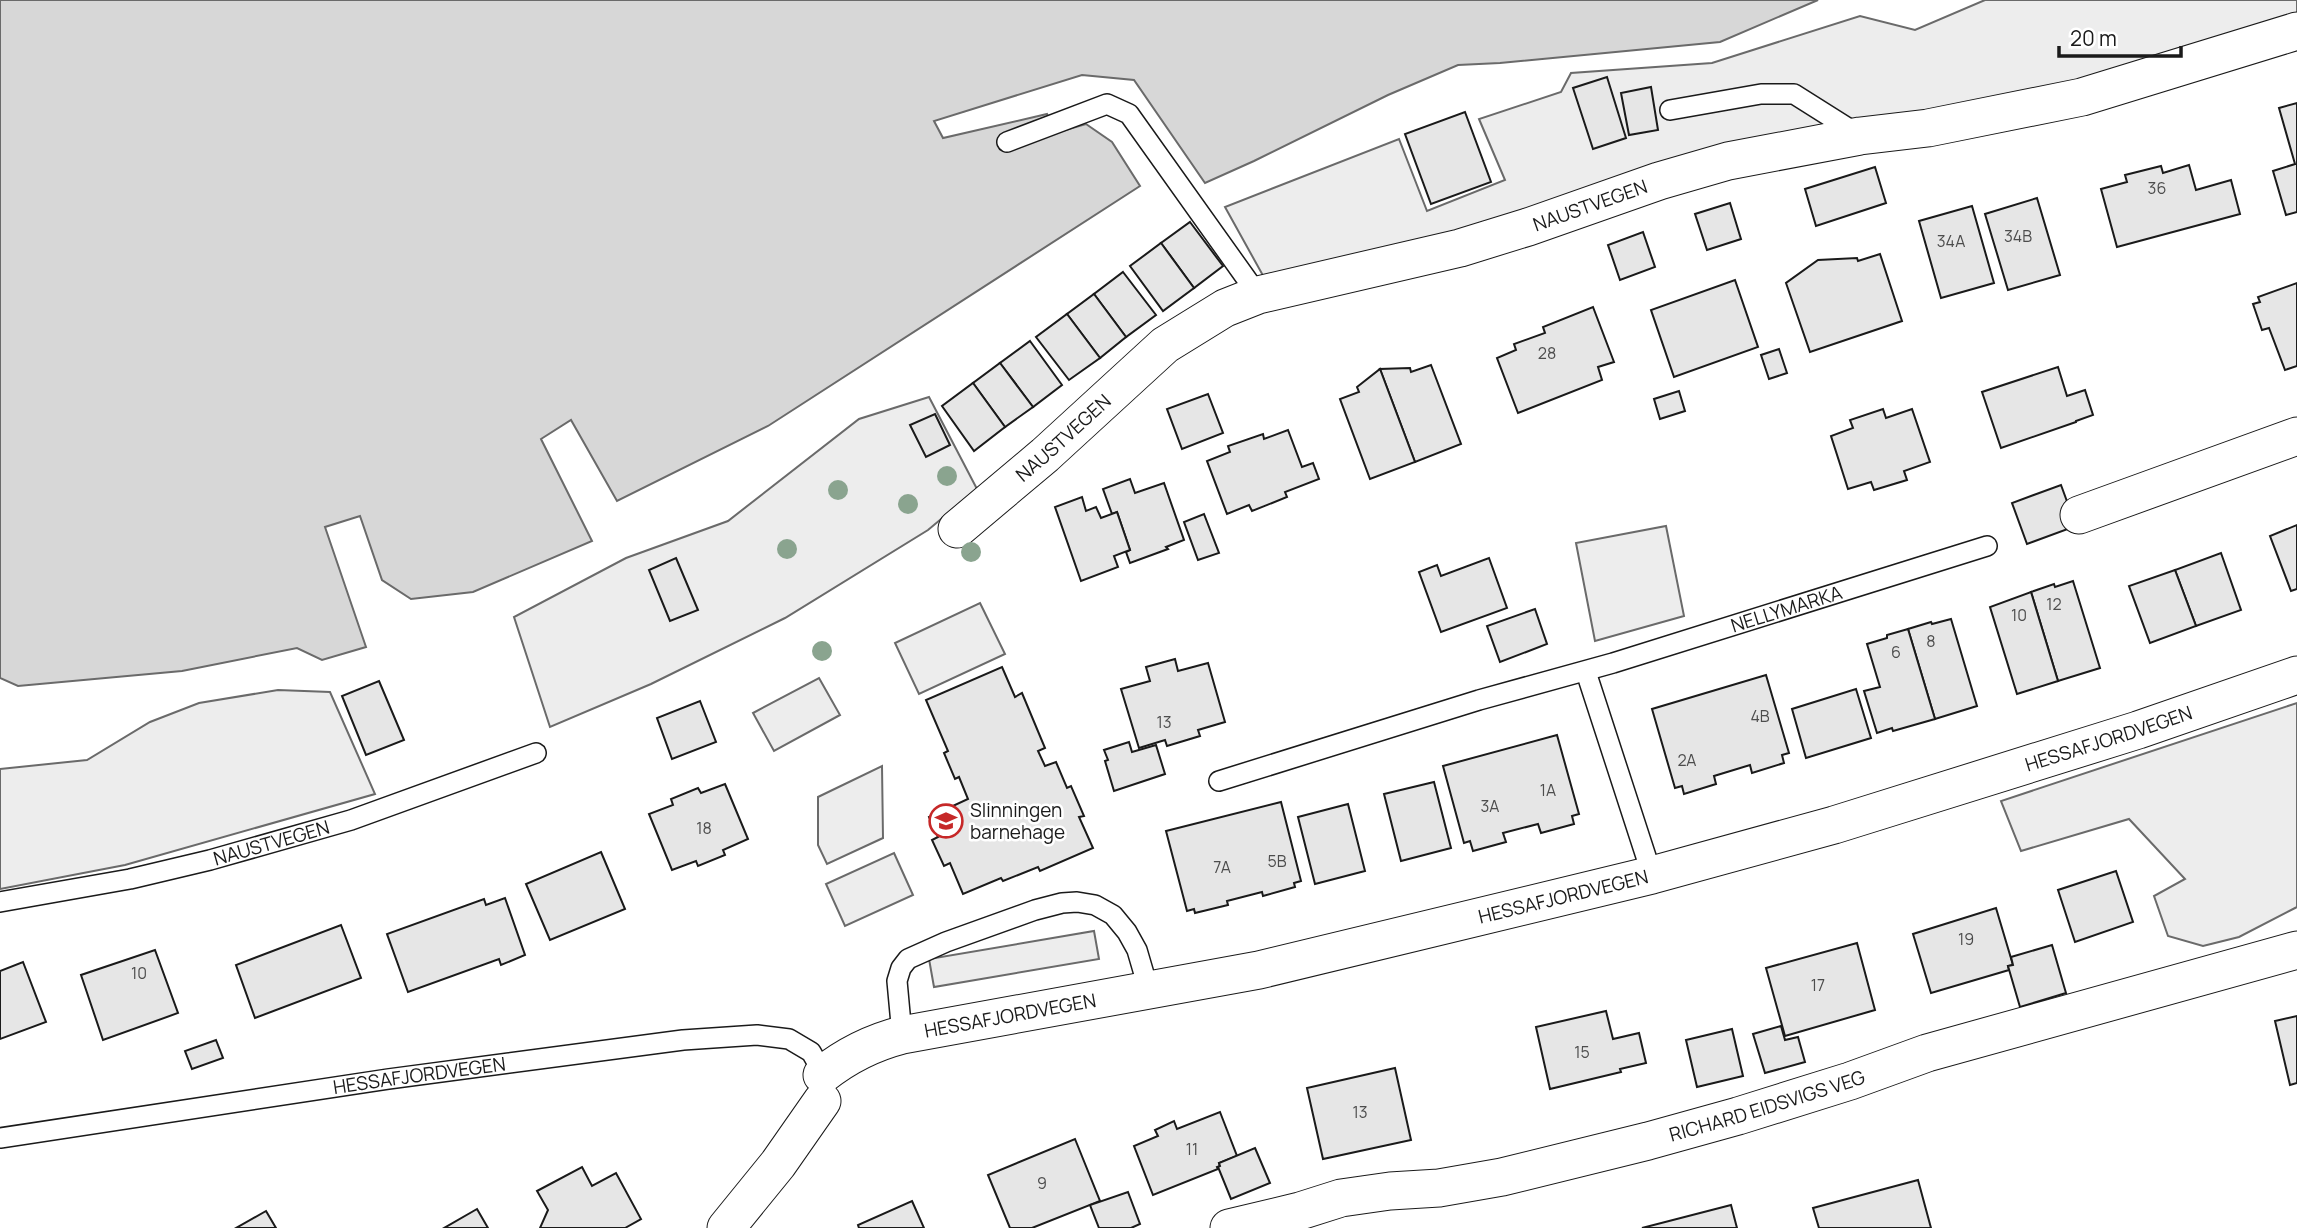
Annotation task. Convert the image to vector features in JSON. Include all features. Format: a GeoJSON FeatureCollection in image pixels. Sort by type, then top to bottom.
{"type":"FeatureCollection","features":[{"type":"Feature","properties":{"kind":"street","name":"NAUSTVEGEN"},"geometry":{"type":"LineString","coordinates":[[957,529],[1045,455],[1165,345],[1225,308],[1258,295],[1460,248],[1659,181],[1728,161],[1860,136],[1928,128],[2082,97],[2297,32]]}},
{"type":"Feature","properties":{"kind":"street"},"geometry":{"type":"LineString","coordinates":[[2079,515],[2297,436]]}},
{"type":"Feature","properties":{"kind":"street","name":"HESSAFJORDVEGEN"},"geometry":{"type":"LineString","coordinates":[[822,1088],[838,1062],[862,1048],[902,1035],[1149,991],[1320,956],[1652,875],[1834,825],[2138,730],[2297,675]]}},
{"type":"Feature","properties":{"kind":"street","name":"RICHARD EIDSVIGS VEG"},"geometry":{"type":"LineString","coordinates":[[1229,1228],[1341,1198],[1439,1188],[1502,1177],[1648,1141],[1815,1092],[1927,1053],[2297,950]]}},
{"type":"Feature","properties":{"kind":"street"},"geometry":{"type":"LineString","coordinates":[[726,1228],[778,1164],[822,1088]]}},
{"type":"Feature","properties":{"kind":"lane"},"geometry":{"type":"LineString","coordinates":[[1670,110],[1761,94],[1794,94],[1860,136]]}},
{"type":"Feature","properties":{"kind":"lane"},"geometry":{"type":"LineString","coordinates":[[1007,142],[1107,104],[1129,114],[1258,295]]}},
{"type":"Feature","properties":{"kind":"lane","name":"NELLYMARKA"},"geometry":{"type":"LineString","coordinates":[[1219,781],[1479,700],[1586,671],[1987,546]]}},
{"type":"Feature","properties":{"kind":"lane"},"geometry":{"type":"LineString","coordinates":[[1586,671],[1652,875]]}},
{"type":"Feature","properties":{"kind":"lane","name":"NAUSTVEGEN"},"geometry":{"type":"LineString","coordinates":[[0,902],[130,879],[210,860],[351,820],[536,753]]}},
{"type":"Feature","properties":{"kind":"lane"},"geometry":{"type":"LineString","coordinates":[[902,1035],[897,981],[908,958],[1035,909],[1062,903],[1095,905],[1113,915],[1137,950],[1149,991]]}},
{"type":"Feature","properties":{"kind":"lane","name":"HESSAFJORDVEGEN"},"geometry":{"type":"LineString","coordinates":[[0,1138],[388,1079],[708,1038],[757,1035],[789,1039],[811,1052],[822,1071],[822,1088]]}},
{"type":"Feature","properties":{"kind":"shaded area"},"geometry":{"type":"Polygon","coordinates":[[[0,0],[1818,0],[1720,42],[1458,65],[1388,95],[1205,183],[1134,80],[1082,75],[934,121],[943,138],[1047,114],[1055,133],[1086,124],[1112,142],[1140,186],[768,426],[617,501],[571,420],[541,439],[592,541],[473,592],[411,599],[382,580],[360,516],[325,527],[366,647],[322,660],[297,648],[182,671],[18,686],[0,678],[0,0]]]}},
{"type":"Feature","properties":{"kind":"shaded area"},"geometry":{"type":"Polygon","coordinates":[[[1985,0],[2297,0],[2297,50],[1711,181],[1276,299],[1225,207],[1399,139],[1427,211],[1505,180],[1479,119],[1561,92],[1571,73],[1712,63],[1860,16],[1915,30],[1985,0]]]}},
{"type":"Feature","properties":{"kind":"shaded area"},"geometry":{"type":"Polygon","coordinates":[[[929,397],[977,489],[928,530],[785,618],[651,684],[550,727],[514,617],[626,558],[728,521],[859,419],[929,397]]]}},
{"type":"Feature","properties":{"kind":"shaded area"},"geometry":{"type":"Polygon","coordinates":[[[1666,526],[1684,616],[1595,641],[1576,543],[1666,526]]]}},
{"type":"Feature","properties":{"kind":"shaded area"},"geometry":{"type":"Polygon","coordinates":[[[980,603],[1005,654],[919,694],[895,643],[980,603]]]}},
{"type":"Feature","properties":{"kind":"shaded area"},"geometry":{"type":"Polygon","coordinates":[[[819,678],[840,715],[774,751],[753,713],[819,678]]]}},
{"type":"Feature","properties":{"kind":"shaded area"},"geometry":{"type":"Polygon","coordinates":[[[278,690],[330,692],[375,794],[125,865],[0,889],[0,769],[87,760],[150,722],[199,703],[278,690]]]}},
{"type":"Feature","properties":{"kind":"shaded area"},"geometry":{"type":"Polygon","coordinates":[[[2297,703],[2297,907],[2239,937],[2203,946],[2168,936],[2154,896],[2185,879],[2129,819],[2021,851],[2001,801],[2297,703]]]}},
{"type":"Feature","properties":{"kind":"shaded area"},"geometry":{"type":"Polygon","coordinates":[[[882,766],[883,838],[827,864],[818,845],[818,797],[882,766]]]}},
{"type":"Feature","properties":{"kind":"shaded area"},"geometry":{"type":"Polygon","coordinates":[[[894,853],[913,895],[845,926],[826,884],[894,853]]]}},
{"type":"Feature","properties":{"kind":"shaded area"},"geometry":{"type":"Polygon","coordinates":[[[1094,931],[1099,959],[934,987],[929,959],[1094,931]]]}},
{"type":"Feature","properties":{"kind":"building"},"geometry":{"type":"Polygon","coordinates":[[[1607,77],[1626,138],[1593,149],[1573,88],[1607,77]]]}},
{"type":"Feature","properties":{"kind":"building"},"geometry":{"type":"Polygon","coordinates":[[[1651,87],[1658,130],[1629,135],[1621,93],[1651,87]]]}},
{"type":"Feature","properties":{"kind":"building"},"geometry":{"type":"Polygon","coordinates":[[[2297,103],[2297,212],[2286,215],[2273,171],[2295,164],[2279,108],[2297,103]]]}},
{"type":"Feature","properties":{"kind":"building"},"geometry":{"type":"Polygon","coordinates":[[[1465,112],[1491,182],[1431,204],[1405,134],[1465,112]]]}},
{"type":"Feature","properties":{"kind":"building"},"geometry":{"type":"Polygon","coordinates":[[[2189,165],[2196,190],[2231,180],[2240,214],[2117,247],[2101,189],[2127,182],[2125,175],[2161,166],[2163,173],[2189,165]]]}},
{"type":"Feature","properties":{"kind":"building"},"geometry":{"type":"Polygon","coordinates":[[[1875,167],[1886,203],[1816,226],[1805,189],[1875,167]]]}},
{"type":"Feature","properties":{"kind":"building"},"geometry":{"type":"Polygon","coordinates":[[[2037,198],[2060,275],[2008,290],[1985,214],[2037,198]]]}},
{"type":"Feature","properties":{"kind":"building"},"geometry":{"type":"Polygon","coordinates":[[[1730,203],[1741,239],[1707,250],[1695,214],[1730,203]]]}},
{"type":"Feature","properties":{"kind":"building"},"geometry":{"type":"Polygon","coordinates":[[[1972,206],[1994,283],[1941,298],[1919,221],[1972,206]]]}},
{"type":"Feature","properties":{"kind":"building"},"geometry":{"type":"Polygon","coordinates":[[[1190,222],[1223,266],[1194,288],[1161,243],[1190,222]]]}},
{"type":"Feature","properties":{"kind":"building"},"geometry":{"type":"Polygon","coordinates":[[[1643,232],[1655,267],[1620,280],[1608,245],[1643,232]]]}},
{"type":"Feature","properties":{"kind":"building"},"geometry":{"type":"Polygon","coordinates":[[[1161,243],[1194,288],[1163,311],[1130,266],[1161,243]]]}},
{"type":"Feature","properties":{"kind":"building"},"geometry":{"type":"Polygon","coordinates":[[[1880,254],[1902,321],[1810,352],[1786,283],[1818,260],[1857,258],[1858,261],[1880,254]]]}},
{"type":"Feature","properties":{"kind":"building"},"geometry":{"type":"Polygon","coordinates":[[[1123,272],[1156,315],[1126,337],[1094,294],[1123,272]]]}},
{"type":"Feature","properties":{"kind":"building"},"geometry":{"type":"Polygon","coordinates":[[[1735,280],[1758,347],[1674,377],[1651,310],[1735,280]]]}},
{"type":"Feature","properties":{"kind":"building"},"geometry":{"type":"Polygon","coordinates":[[[2297,283],[2297,366],[2285,370],[2269,328],[2262,330],[2253,304],[2260,302],[2258,297],[2297,283]]]}},
{"type":"Feature","properties":{"kind":"building"},"geometry":{"type":"Polygon","coordinates":[[[1094,294],[1126,337],[1100,358],[1067,314],[1094,294]]]}},
{"type":"Feature","properties":{"kind":"building"},"geometry":{"type":"Polygon","coordinates":[[[1593,307],[1614,362],[1598,367],[1602,380],[1518,413],[1497,358],[1516,350],[1514,344],[1545,333],[1543,327],[1593,307]]]}},
{"type":"Feature","properties":{"kind":"building"},"geometry":{"type":"Polygon","coordinates":[[[1067,314],[1100,358],[1069,380],[1036,337],[1067,314]]]}},
{"type":"Feature","properties":{"kind":"building"},"geometry":{"type":"Polygon","coordinates":[[[1030,341],[1062,385],[1033,407],[1000,363],[1030,341]]]}},
{"type":"Feature","properties":{"kind":"building"},"geometry":{"type":"Polygon","coordinates":[[[1779,349],[1787,373],[1769,379],[1761,355],[1779,349]]]}},
{"type":"Feature","properties":{"kind":"building"},"geometry":{"type":"Polygon","coordinates":[[[1000,363],[1033,407],[1005,427],[973,383],[1000,363]]]}},
{"type":"Feature","properties":{"kind":"building"},"geometry":{"type":"Polygon","coordinates":[[[1431,365],[1461,444],[1415,462],[1380,369],[1410,368],[1411,372],[1431,365]]]}},
{"type":"Feature","properties":{"kind":"building"},"geometry":{"type":"Polygon","coordinates":[[[2058,367],[2067,396],[2085,390],[2093,415],[2001,448],[1982,392],[2058,367]]]}},
{"type":"Feature","properties":{"kind":"building"},"geometry":{"type":"Polygon","coordinates":[[[1380,369],[1415,462],[1370,479],[1340,399],[1359,392],[1357,387],[1380,369]]]}},
{"type":"Feature","properties":{"kind":"building"},"geometry":{"type":"Polygon","coordinates":[[[973,383],[1005,427],[974,451],[942,406],[973,383]]]}},
{"type":"Feature","properties":{"kind":"building"},"geometry":{"type":"Polygon","coordinates":[[[1679,391],[1685,411],[1660,419],[1654,399],[1679,391]]]}},
{"type":"Feature","properties":{"kind":"building"},"geometry":{"type":"Polygon","coordinates":[[[1208,394],[1223,433],[1182,449],[1167,409],[1208,394]]]}},
{"type":"Feature","properties":{"kind":"building"},"geometry":{"type":"Polygon","coordinates":[[[1883,409],[1886,418],[1912,409],[1930,462],[1904,471],[1907,480],[1874,490],[1871,482],[1848,489],[1831,436],[1853,428],[1850,420],[1883,409]]]}},
{"type":"Feature","properties":{"kind":"building"},"geometry":{"type":"Polygon","coordinates":[[[935,414],[950,445],[926,457],[910,425],[935,414]]]}},
{"type":"Feature","properties":{"kind":"building"},"geometry":{"type":"Polygon","coordinates":[[[1288,430],[1302,467],[1313,463],[1319,479],[1285,492],[1287,497],[1252,511],[1249,505],[1227,514],[1207,461],[1230,452],[1228,446],[1263,434],[1264,439],[1288,430]]]}},
{"type":"Feature","properties":{"kind":"building"},"geometry":{"type":"Polygon","coordinates":[[[1130,479],[1135,493],[1164,483],[1184,540],[1130,563],[1126,552],[1130,550],[1117,512],[1112,514],[1103,489],[1130,479]]]}},
{"type":"Feature","properties":{"kind":"building"},"geometry":{"type":"Polygon","coordinates":[[[2061,485],[2076,526],[2027,544],[2012,503],[2061,485]]]}},
{"type":"Feature","properties":{"kind":"building"},"geometry":{"type":"Polygon","coordinates":[[[1082,497],[1086,511],[1096,507],[1101,518],[1117,512],[1130,550],[1114,556],[1118,567],[1081,581],[1055,507],[1082,497]]]}},
{"type":"Feature","properties":{"kind":"building"},"geometry":{"type":"Polygon","coordinates":[[[1204,514],[1219,553],[1198,560],[1184,522],[1204,514]]]}},
{"type":"Feature","properties":{"kind":"building"},"geometry":{"type":"Polygon","coordinates":[[[2297,525],[2297,589],[2291,591],[2270,536],[2297,525]]]}},
{"type":"Feature","properties":{"kind":"building"},"geometry":{"type":"Polygon","coordinates":[[[2221,553],[2241,610],[2196,626],[2175,570],[2221,553]]]}},
{"type":"Feature","properties":{"kind":"building"},"geometry":{"type":"Polygon","coordinates":[[[676,558],[698,610],[670,621],[649,570],[676,558]]]}},
{"type":"Feature","properties":{"kind":"building"},"geometry":{"type":"Polygon","coordinates":[[[1489,558],[1507,608],[1441,632],[1419,572],[1437,565],[1441,576],[1489,558]]]}},
{"type":"Feature","properties":{"kind":"building"},"geometry":{"type":"Polygon","coordinates":[[[2175,570],[2196,626],[2150,643],[2129,586],[2175,570]]]}},
{"type":"Feature","properties":{"kind":"building"},"geometry":{"type":"Polygon","coordinates":[[[2073,581],[2100,668],[2058,681],[2031,592],[2073,581]]]}},
{"type":"Feature","properties":{"kind":"building"},"geometry":{"type":"Polygon","coordinates":[[[2031,592],[2058,681],[2017,694],[1990,607],[2031,592]]]}},
{"type":"Feature","properties":{"kind":"building"},"geometry":{"type":"Polygon","coordinates":[[[1535,609],[1547,644],[1500,662],[1487,626],[1535,609]]]}},
{"type":"Feature","properties":{"kind":"building"},"geometry":{"type":"Polygon","coordinates":[[[1951,619],[1977,706],[1935,719],[1908,629],[1951,619]]]}},
{"type":"Feature","properties":{"kind":"building"},"geometry":{"type":"Polygon","coordinates":[[[1908,629],[1935,719],[1877,733],[1864,691],[1880,687],[1867,644],[1908,629]]]}},
{"type":"Feature","properties":{"kind":"building"},"geometry":{"type":"Polygon","coordinates":[[[1175,659],[1178,671],[1208,663],[1225,722],[1198,730],[1200,736],[1167,746],[1165,740],[1139,748],[1121,689],[1150,681],[1146,667],[1175,659]]]}},
{"type":"Feature","properties":{"kind":"building"},"geometry":{"type":"Polygon","coordinates":[[[1002,667],[1015,697],[1022,693],[1045,748],[1038,751],[1045,766],[1056,762],[1067,788],[1071,786],[1084,816],[1079,817],[1093,848],[1040,871],[1038,867],[1003,881],[1001,878],[963,894],[950,863],[944,866],[932,840],[938,837],[929,817],[968,799],[959,777],[955,779],[944,753],[948,751],[926,700],[1002,667]]]}},
{"type":"Feature","properties":{"kind":"building"},"geometry":{"type":"Polygon","coordinates":[[[1766,675],[1789,753],[1782,755],[1784,763],[1752,773],[1750,765],[1714,776],[1716,784],[1684,794],[1682,786],[1675,788],[1652,709],[1766,675]]]}},
{"type":"Feature","properties":{"kind":"building"},"geometry":{"type":"Polygon","coordinates":[[[379,681],[404,740],[366,755],[342,696],[379,681]]]}},
{"type":"Feature","properties":{"kind":"building"},"geometry":{"type":"Polygon","coordinates":[[[1856,689],[1871,738],[1806,758],[1792,709],[1856,689]]]}},
{"type":"Feature","properties":{"kind":"building"},"geometry":{"type":"Polygon","coordinates":[[[700,701],[716,742],[672,759],[657,718],[700,701]]]}},
{"type":"Feature","properties":{"kind":"building"},"geometry":{"type":"Polygon","coordinates":[[[1557,735],[1579,814],[1572,816],[1574,824],[1541,833],[1538,824],[1503,833],[1506,842],[1473,851],[1470,841],[1464,843],[1443,766],[1557,735]]]}},
{"type":"Feature","properties":{"kind":"building"},"geometry":{"type":"Polygon","coordinates":[[[1129,742],[1132,752],[1156,745],[1165,774],[1114,791],[1104,750],[1129,742]]]}},
{"type":"Feature","properties":{"kind":"building"},"geometry":{"type":"Polygon","coordinates":[[[1434,782],[1451,848],[1401,861],[1384,794],[1434,782]]]}},
{"type":"Feature","properties":{"kind":"building"},"geometry":{"type":"Polygon","coordinates":[[[725,784],[748,839],[723,850],[725,855],[698,866],[696,861],[672,870],[649,814],[673,805],[671,799],[698,788],[701,793],[725,784]]]}},
{"type":"Feature","properties":{"kind":"building"},"geometry":{"type":"Polygon","coordinates":[[[1281,802],[1301,881],[1294,883],[1295,887],[1263,896],[1262,892],[1227,901],[1228,905],[1195,913],[1194,909],[1187,911],[1166,831],[1281,802]]]}},
{"type":"Feature","properties":{"kind":"building"},"geometry":{"type":"Polygon","coordinates":[[[1348,804],[1365,871],[1315,884],[1298,817],[1348,804]]]}},
{"type":"Feature","properties":{"kind":"building"},"geometry":{"type":"Polygon","coordinates":[[[601,852],[625,909],[550,940],[526,884],[601,852]]]}},
{"type":"Feature","properties":{"kind":"building"},"geometry":{"type":"Polygon","coordinates":[[[2116,871],[2133,922],[2075,942],[2058,890],[2116,871]]]}},
{"type":"Feature","properties":{"kind":"building"},"geometry":{"type":"Polygon","coordinates":[[[505,898],[525,955],[501,965],[499,959],[408,992],[387,934],[484,899],[486,905],[505,898]]]}},
{"type":"Feature","properties":{"kind":"building"},"geometry":{"type":"Polygon","coordinates":[[[1996,908],[2013,965],[2008,966],[2009,970],[1931,993],[1913,934],[1996,908]]]}},
{"type":"Feature","properties":{"kind":"building"},"geometry":{"type":"Polygon","coordinates":[[[341,925],[361,978],[255,1018],[236,965],[341,925]]]}},
{"type":"Feature","properties":{"kind":"building"},"geometry":{"type":"Polygon","coordinates":[[[1857,943],[1875,1010],[1785,1036],[1766,968],[1857,943]]]}},
{"type":"Feature","properties":{"kind":"building"},"geometry":{"type":"Polygon","coordinates":[[[2052,945],[2066,993],[2020,1007],[2008,966],[2013,965],[2011,957],[2052,945]]]}},
{"type":"Feature","properties":{"kind":"building"},"geometry":{"type":"Polygon","coordinates":[[[155,950],[178,1013],[103,1040],[81,975],[155,950]]]}},
{"type":"Feature","properties":{"kind":"building"},"geometry":{"type":"Polygon","coordinates":[[[23,962],[46,1022],[0,1039],[0,971],[23,962]]]}},
{"type":"Feature","properties":{"kind":"building"},"geometry":{"type":"Polygon","coordinates":[[[1606,1011],[1613,1039],[1639,1033],[1646,1063],[1620,1069],[1621,1072],[1550,1089],[1536,1027],[1606,1011]]]}},
{"type":"Feature","properties":{"kind":"building"},"geometry":{"type":"Polygon","coordinates":[[[2297,1016],[2297,1083],[2290,1085],[2275,1021],[2297,1016]]]}},
{"type":"Feature","properties":{"kind":"building"},"geometry":{"type":"Polygon","coordinates":[[[1781,1026],[1785,1040],[1798,1037],[1805,1062],[1765,1073],[1753,1034],[1781,1026]]]}},
{"type":"Feature","properties":{"kind":"building"},"geometry":{"type":"Polygon","coordinates":[[[1732,1029],[1743,1076],[1697,1087],[1686,1040],[1732,1029]]]}},
{"type":"Feature","properties":{"kind":"building"},"geometry":{"type":"Polygon","coordinates":[[[216,1040],[223,1058],[192,1069],[185,1051],[216,1040]]]}},
{"type":"Feature","properties":{"kind":"building"},"geometry":{"type":"Polygon","coordinates":[[[1395,1068],[1411,1140],[1323,1159],[1307,1088],[1395,1068]]]}},
{"type":"Feature","properties":{"kind":"building"},"geometry":{"type":"Polygon","coordinates":[[[1220,1112],[1237,1156],[1219,1163],[1218,1169],[1153,1195],[1134,1146],[1158,1136],[1155,1130],[1174,1121],[1177,1129],[1220,1112]]]}},
{"type":"Feature","properties":{"kind":"building"},"geometry":{"type":"Polygon","coordinates":[[[1075,1139],[1100,1201],[1032,1228],[1010,1228],[988,1175],[1075,1139]]]}},
{"type":"Feature","properties":{"kind":"building"},"geometry":{"type":"Polygon","coordinates":[[[1255,1148],[1270,1183],[1231,1199],[1218,1167],[1219,1163],[1255,1148]]]}},
{"type":"Feature","properties":{"kind":"building"},"geometry":{"type":"Polygon","coordinates":[[[582,1167],[592,1186],[616,1173],[641,1219],[625,1228],[540,1228],[548,1210],[537,1191],[582,1167]]]}},
{"type":"Feature","properties":{"kind":"building"},"geometry":{"type":"Polygon","coordinates":[[[1918,1180],[1931,1228],[1819,1228],[1813,1208],[1918,1180]]]}},
{"type":"Feature","properties":{"kind":"building"},"geometry":{"type":"Polygon","coordinates":[[[1128,1192],[1140,1224],[1131,1228],[1099,1228],[1090,1205],[1128,1192]]]}},
{"type":"Feature","properties":{"kind":"building"},"geometry":{"type":"Polygon","coordinates":[[[912,1201],[924,1228],[859,1228],[858,1225],[912,1201]]]}},
{"type":"Feature","properties":{"kind":"building"},"geometry":{"type":"Polygon","coordinates":[[[1731,1205],[1737,1228],[1642,1228],[1731,1205]]]}},
{"type":"Feature","properties":{"kind":"building"},"geometry":{"type":"Polygon","coordinates":[[[477,1209],[488,1228],[444,1228],[477,1209]]]}},
{"type":"Feature","properties":{"kind":"building"},"geometry":{"type":"Polygon","coordinates":[[[266,1211],[276,1228],[236,1228],[266,1211]]]}},
{"type":"Feature","properties":{"kind":"place","name":"Slinningen barnehage"},"geometry":{"type":"Point","coordinates":[946,821]}}]}
